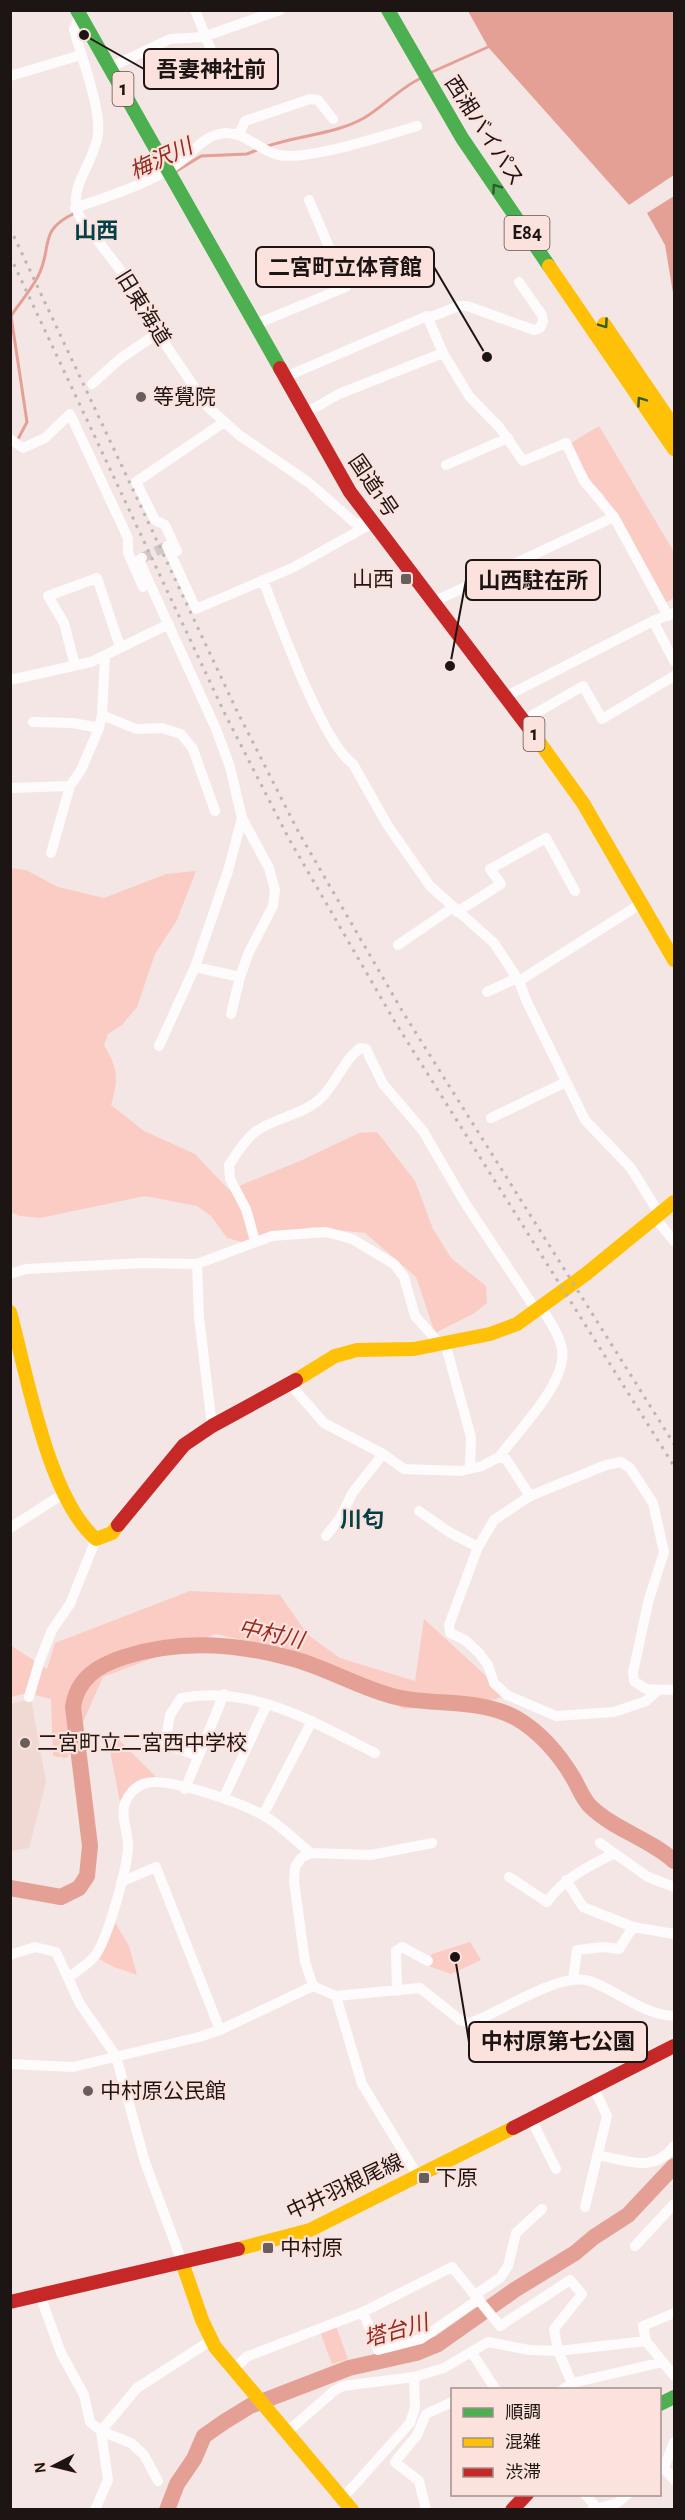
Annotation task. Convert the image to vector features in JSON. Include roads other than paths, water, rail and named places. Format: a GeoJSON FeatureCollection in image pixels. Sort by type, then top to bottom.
{"type":"FeatureCollection","features":[{"type":"Feature","properties":{"kind":"main road","name":"西湘バイパス"},"geometry":{"type":"LineString","coordinates":[[388,10],[447,116],[675,449]]}},
{"type":"Feature","properties":{"kind":"main road","name":"西湘バイパス"},"geometry":{"type":"LineString","coordinates":[[401,10],[467,125],[675,427]]}},
{"type":"Feature","properties":{"kind":"main road","name":"国道1号"},"geometry":{"type":"LineString","coordinates":[[78,13],[111,67],[329,459],[372,524],[524,720],[584,803],[672,950]]}},
{"type":"Feature","properties":{"kind":"main road"},"geometry":{"type":"LineString","coordinates":[[10,1312],[63,1494],[85,1530],[96,1539],[112,1533],[184,1445],[212,1426],[290,1384],[335,1356],[357,1350],[414,1348],[442,1343],[489,1334],[517,1323],[586,1274],[675,1202]]}},
{"type":"Feature","properties":{"kind":"main road","name":"中井羽根尾線"},"geometry":{"type":"LineString","coordinates":[[10,2302],[281,2240],[309,2230],[675,2046]]}},
{"type":"Feature","properties":{"kind":"main road"},"geometry":{"type":"LineString","coordinates":[[182,2262],[210,2342],[219,2356],[235,2369],[352,2510]]}},
{"type":"Feature","properties":{"kind":"main road"},"geometry":{"type":"LineString","coordinates":[[661,2404],[675,2397]]}},
{"type":"Feature","properties":{"kind":"main road"},"geometry":{"type":"LineString","coordinates":[[512,2510],[525,2496]]}},
{"type":"Feature","properties":{"kind":"street"},"geometry":{"type":"LineString","coordinates":[[195,10],[203,37],[224,82]]}},
{"type":"Feature","properties":{"kind":"street"},"geometry":{"type":"LineString","coordinates":[[111,67],[170,39],[203,37],[280,10]]}},
{"type":"Feature","properties":{"kind":"street"},"geometry":{"type":"LineString","coordinates":[[78,13],[74,29],[98,121],[98,135],[94,151],[75,193],[77,211],[179,163],[202,141],[223,133],[239,134],[279,155],[320,152],[417,126]]}},
{"type":"Feature","properties":{"kind":"street"},"geometry":{"type":"LineString","coordinates":[[10,76],[81,55]]}},
{"type":"Feature","properties":{"kind":"street"},"geometry":{"type":"LineString","coordinates":[[239,134],[245,121],[310,99],[318,100],[333,119]]}},
{"type":"Feature","properties":{"kind":"street"},"geometry":{"type":"LineString","coordinates":[[254,325],[346,287],[309,200]]}},
{"type":"Feature","properties":{"kind":"street","name":"旧東海道"},"geometry":{"type":"LineString","coordinates":[[77,211],[127,279],[158,333],[208,406],[224,422],[308,482],[355,523],[372,524]]}},
{"type":"Feature","properties":{"kind":"street"},"geometry":{"type":"LineString","coordinates":[[339,270],[383,252]]}},
{"type":"Feature","properties":{"kind":"street"},"geometry":{"type":"LineString","coordinates":[[283,378],[428,316],[428,318],[459,306],[467,306],[534,330],[540,328],[543,321],[542,315],[519,282]]}},
{"type":"Feature","properties":{"kind":"street"},"geometry":{"type":"LineString","coordinates":[[428,318],[442,353],[469,396],[508,438],[523,461],[566,443],[584,481],[614,516],[671,615],[652,621],[505,697]]}},
{"type":"Feature","properties":{"kind":"street"},"geometry":{"type":"LineString","coordinates":[[92,384],[121,358],[158,333]]}},
{"type":"Feature","properties":{"kind":"street"},"geometry":{"type":"LineString","coordinates":[[304,414],[339,394],[442,353]]}},
{"type":"Feature","properties":{"kind":"street"},"geometry":{"type":"LineString","coordinates":[[14,441],[23,447],[45,438],[70,414],[128,538],[128,553],[143,587]]}},
{"type":"Feature","properties":{"kind":"street"},"geometry":{"type":"LineString","coordinates":[[199,607],[165,525],[155,520],[136,482],[224,422]]}},
{"type":"Feature","properties":{"kind":"street"},"geometry":{"type":"LineString","coordinates":[[446,465],[508,438]]}},
{"type":"Feature","properties":{"kind":"street"},"geometry":{"type":"LineString","coordinates":[[433,602],[614,516]]}},
{"type":"Feature","properties":{"kind":"street"},"geometry":{"type":"LineString","coordinates":[[199,607],[320,555],[372,524]]}},
{"type":"Feature","properties":{"kind":"street"},"geometry":{"type":"LineString","coordinates":[[167,546],[199,607]]}},
{"type":"Feature","properties":{"kind":"street"},"geometry":{"type":"LineString","coordinates":[[142,558],[139,560],[230,767],[242,818],[269,868],[274,890],[273,906],[249,952],[231,1014]]}},
{"type":"Feature","properties":{"kind":"street"},"geometry":{"type":"LineString","coordinates":[[75,666],[64,623],[48,596],[97,578],[120,647]]}},
{"type":"Feature","properties":{"kind":"street"},"geometry":{"type":"LineString","coordinates":[[263,580],[283,632],[327,731],[346,760],[353,764],[404,850],[430,886],[494,943],[518,979],[585,1120],[631,1168],[658,1217],[675,1241]]}},
{"type":"Feature","properties":{"kind":"street"},"geometry":{"type":"LineString","coordinates":[[652,621],[675,661]]}},
{"type":"Feature","properties":{"kind":"street"},"geometry":{"type":"LineString","coordinates":[[10,680],[75,666],[105,656],[169,624]]}},
{"type":"Feature","properties":{"kind":"street"},"geometry":{"type":"LineString","coordinates":[[51,853],[70,786],[81,770],[99,728],[102,716],[105,656]]}},
{"type":"Feature","properties":{"kind":"street"},"geometry":{"type":"LineString","coordinates":[[524,720],[583,686],[602,719],[675,676]]}},
{"type":"Feature","properties":{"kind":"street"},"geometry":{"type":"LineString","coordinates":[[102,716],[136,729],[162,728],[181,734],[192,749],[215,810]]}},
{"type":"Feature","properties":{"kind":"street"},"geometry":{"type":"LineString","coordinates":[[33,722],[73,723],[99,728]]}},
{"type":"Feature","properties":{"kind":"street"},"geometry":{"type":"LineString","coordinates":[[10,788],[70,786]]}},
{"type":"Feature","properties":{"kind":"street"},"geometry":{"type":"LineString","coordinates":[[159,1047],[195,967],[228,871],[242,818]]}},
{"type":"Feature","properties":{"kind":"street"},"geometry":{"type":"LineString","coordinates":[[398,945],[501,884],[490,869],[546,838],[575,891]]}},
{"type":"Feature","properties":{"kind":"street"},"geometry":{"type":"LineString","coordinates":[[487,992],[518,979],[642,903]]}},
{"type":"Feature","properties":{"kind":"street"},"geometry":{"type":"LineString","coordinates":[[195,967],[240,977]]}},
{"type":"Feature","properties":{"kind":"street"},"geometry":{"type":"LineString","coordinates":[[255,1241],[246,1209],[230,1179],[229,1165],[254,1133],[279,1120],[303,1112],[321,1098],[337,1079],[354,1051],[361,1048],[366,1049],[382,1084],[423,1131],[465,1203],[541,1307],[562,1349],[563,1362],[540,1406],[499,1457],[461,1471],[404,1469],[383,1454],[324,1423],[290,1384]]}},
{"type":"Feature","properties":{"kind":"street"},"geometry":{"type":"LineString","coordinates":[[491,1118],[566,1082]]}},
{"type":"Feature","properties":{"kind":"street"},"geometry":{"type":"LineString","coordinates":[[10,1274],[26,1269],[142,1263],[197,1264],[272,1236],[326,1232],[352,1239],[394,1264],[404,1277],[415,1316],[442,1343],[471,1437],[470,1469]]}},
{"type":"Feature","properties":{"kind":"street"},"geometry":{"type":"LineString","coordinates":[[197,1264],[199,1317],[212,1426]]}},
{"type":"Feature","properties":{"kind":"street"},"geometry":{"type":"LineString","coordinates":[[326,1536],[340,1518],[353,1492],[383,1454]]}},
{"type":"Feature","properties":{"kind":"street"},"geometry":{"type":"LineString","coordinates":[[499,1457],[506,1459],[530,1496]]}},
{"type":"Feature","properties":{"kind":"street"},"geometry":{"type":"LineString","coordinates":[[658,1690],[646,1701],[614,1712],[556,1716],[507,1695],[494,1683],[488,1665],[479,1653],[465,1640],[450,1633],[448,1624],[478,1547],[494,1520],[530,1496],[606,1465],[621,1462],[630,1468],[645,1487],[653,1503],[664,1552],[649,1599],[633,1672],[634,1681],[645,1689],[675,1690]]}},
{"type":"Feature","properties":{"kind":"street"},"geometry":{"type":"LineString","coordinates":[[10,1528],[63,1494]]}},
{"type":"Feature","properties":{"kind":"street"},"geometry":{"type":"LineString","coordinates":[[419,1511],[449,1532],[478,1547]]}},
{"type":"Feature","properties":{"kind":"street"},"geometry":{"type":"LineString","coordinates":[[29,1697],[52,1630],[70,1604],[96,1539]]}},
{"type":"Feature","properties":{"kind":"street"},"geometry":{"type":"LineString","coordinates":[[198,1756],[165,1744],[170,1715],[181,1698],[202,1694],[224,1694],[267,1704],[312,1721],[375,1753]]}},
{"type":"Feature","properties":{"kind":"street"},"geometry":{"type":"LineString","coordinates":[[185,1789],[224,1694]]}},
{"type":"Feature","properties":{"kind":"street"},"geometry":{"type":"LineString","coordinates":[[224,1797],[267,1704]]}},
{"type":"Feature","properties":{"kind":"street"},"geometry":{"type":"LineString","coordinates":[[263,1815],[312,1721]]}},
{"type":"Feature","properties":{"kind":"street"},"geometry":{"type":"LineString","coordinates":[[69,1977],[95,1956],[104,1939],[129,1846],[123,1814],[126,1802],[134,1789],[144,1783],[157,1781],[224,1797],[263,1815],[311,1853]]}},
{"type":"Feature","properties":{"kind":"street"},"geometry":{"type":"LineString","coordinates":[[432,1843],[371,1855],[311,1853],[301,1858],[295,1867],[294,1881],[305,1962],[313,1986],[336,1996],[420,1988],[460,2020],[470,2023],[554,1984],[573,1980],[589,1981],[640,2006],[665,2016],[675,2016]]}},
{"type":"Feature","properties":{"kind":"street"},"geometry":{"type":"LineString","coordinates":[[600,1843],[648,1877],[675,1887]]}},
{"type":"Feature","properties":{"kind":"street"},"geometry":{"type":"LineString","coordinates":[[509,1877],[547,1902],[558,1886],[613,1854]]}},
{"type":"Feature","properties":{"kind":"street"},"geometry":{"type":"LineString","coordinates":[[121,1882],[156,1867],[220,2030]]}},
{"type":"Feature","properties":{"kind":"street"},"geometry":{"type":"LineString","coordinates":[[567,1880],[583,1907],[633,1927],[675,1934]]}},
{"type":"Feature","properties":{"kind":"street"},"geometry":{"type":"LineString","coordinates":[[573,1980],[577,1950],[603,1947],[619,1949],[633,1927]]}},
{"type":"Feature","properties":{"kind":"street"},"geometry":{"type":"LineString","coordinates":[[10,1955],[35,1947],[56,1952],[80,2004],[116,2056],[145,2162],[182,2262]]}},
{"type":"Feature","properties":{"kind":"street"},"geometry":{"type":"LineString","coordinates":[[397,1991],[396,1951],[402,1947],[428,1961]]}},
{"type":"Feature","properties":{"kind":"street"},"geometry":{"type":"LineString","coordinates":[[10,2064],[73,2067],[220,2030],[313,1986]]}},
{"type":"Feature","properties":{"kind":"street"},"geometry":{"type":"LineString","coordinates":[[336,1996],[362,2084],[418,2176]]}},
{"type":"Feature","properties":{"kind":"street"},"geometry":{"type":"LineString","coordinates":[[585,2207],[607,2116],[594,2088]]}},
{"type":"Feature","properties":{"kind":"street"},"geometry":{"type":"LineString","coordinates":[[531,2119],[556,2169]]}},
{"type":"Feature","properties":{"kind":"street"},"geometry":{"type":"LineString","coordinates":[[597,2155],[655,2163],[666,2158],[675,2146]]}},
{"type":"Feature","properties":{"kind":"street"},"geometry":{"type":"LineString","coordinates":[[635,2246],[675,2204]]}},
{"type":"Feature","properties":{"kind":"street"},"geometry":{"type":"LineString","coordinates":[[363,2312],[378,2350],[421,2338],[481,2303],[508,2266],[516,2233],[542,2209]]}},
{"type":"Feature","properties":{"kind":"street"},"geometry":{"type":"LineString","coordinates":[[235,2369],[246,2357],[363,2312],[452,2268],[500,2326],[570,2280],[582,2294],[554,2329],[567,2386],[663,2362]]}},
{"type":"Feature","properties":{"kind":"street"},"geometry":{"type":"LineString","coordinates":[[40,2295],[61,2353],[84,2395],[90,2422],[101,2431],[131,2443],[144,2455],[158,2481]]}},
{"type":"Feature","properties":{"kind":"street"},"geometry":{"type":"LineString","coordinates":[[675,2313],[642,2326],[645,2341],[675,2376]]}},
{"type":"Feature","properties":{"kind":"street"},"geometry":{"type":"LineString","coordinates":[[287,2432],[334,2391],[344,2386],[414,2377],[444,2368],[488,2342],[529,2350],[558,2352],[645,2341]]}},
{"type":"Feature","properties":{"kind":"street"},"geometry":{"type":"LineString","coordinates":[[95,2510],[108,2480],[101,2431],[137,2388],[210,2342]]}},
{"type":"Feature","properties":{"kind":"street"},"geometry":{"type":"LineString","coordinates":[[472,2353],[493,2387]]}},
{"type":"Feature","properties":{"kind":"street"},"geometry":{"type":"LineString","coordinates":[[342,2499],[410,2423],[415,2408],[414,2377]]}},
{"type":"Feature","properties":{"kind":"street"},"geometry":{"type":"LineString","coordinates":[[426,2510],[419,2481],[394,2462],[417,2436],[426,2414],[451,2403]]}},
{"type":"Feature","properties":{"kind":"street"},"geometry":{"type":"LineString","coordinates":[[675,2442],[662,2470],[675,2480]]}},
{"type":"Feature","properties":{"kind":"street"},"geometry":{"type":"LineString","coordinates":[[594,2508],[618,2506]]}},
{"type":"Feature","properties":{"kind":"waterway","name":"梅沢川"},"geometry":{"type":"LineString","coordinates":[[432,72],[488,47]]}},
{"type":"Feature","properties":{"kind":"waterway","name":"梅沢川"},"geometry":{"type":"LineString","coordinates":[[265,147],[352,124],[421,78]]}},
{"type":"Feature","properties":{"kind":"waterway","name":"梅沢川"},"geometry":{"type":"LineString","coordinates":[[175,172],[201,156],[247,154],[259,149]]}},
{"type":"Feature","properties":{"kind":"waterway","name":"梅沢川"},"geometry":{"type":"LineString","coordinates":[[17,441],[27,422],[11,316],[37,278],[51,232],[56,225],[75,213]]}},
{"type":"Feature","properties":{"kind":"waterway","name":"中村川"},"geometry":{"type":"LineString","coordinates":[[10,1888],[61,1897],[79,1888],[87,1876],[90,1846],[73,1707],[75,1697],[84,1681],[106,1664],[124,1657],[165,1647],[186,1645],[228,1646],[269,1653],[303,1662],[396,1697],[472,1705],[516,1718],[533,1729],[555,1751],[591,1807],[674,1861]]}},
{"type":"Feature","properties":{"kind":"waterway","name":"塔台川"},"geometry":{"type":"LineString","coordinates":[[167,2510],[177,2484],[194,2459],[204,2436],[224,2422],[250,2406],[349,2368],[416,2353],[438,2344],[628,2215],[674,2166]]}},
{"type":"Feature","properties":{"kind":"tunnel"},"geometry":{"type":"LineString","coordinates":[[142,558],[167,546]]}},
{"type":"Feature","properties":{"kind":"railway"},"geometry":{"type":"LineString","coordinates":[[10,228],[236,709],[299,833],[404,1014],[674,1444]]}},
{"type":"Feature","properties":{"kind":"railway"},"geometry":{"type":"LineString","coordinates":[[10,256],[225,714],[289,839],[395,1022],[674,1466]]}},
{"type":"Feature","properties":{"kind":"place","name":"吾妻神社前"},"geometry":{"type":"Point","coordinates":[84,35]}},
{"type":"Feature","properties":{"kind":"place","name":"二宮町立体育館"},"geometry":{"type":"Point","coordinates":[487,357]}},
{"type":"Feature","properties":{"kind":"place","name":"等覺院"},"geometry":{"type":"Point","coordinates":[141,397]}},
{"type":"Feature","properties":{"kind":"place","name":"山西"},"geometry":{"type":"Point","coordinates":[406,579]}},
{"type":"Feature","properties":{"kind":"place","name":"山西駐在所"},"geometry":{"type":"Point","coordinates":[450,666]}},
{"type":"Feature","properties":{"kind":"place","name":"二宮町立二宮西中学校"},"geometry":{"type":"Point","coordinates":[25,1743]}},
{"type":"Feature","properties":{"kind":"place","name":"中村原第七公園"},"geometry":{"type":"Point","coordinates":[455,1957]}},
{"type":"Feature","properties":{"kind":"place","name":"中村原公民館"},"geometry":{"type":"Point","coordinates":[88,2091]}},
{"type":"Feature","properties":{"kind":"place","name":"下原"},"geometry":{"type":"Point","coordinates":[424,2178]}},
{"type":"Feature","properties":{"kind":"place","name":"中村原"},"geometry":{"type":"Point","coordinates":[268,2248]}},
{"type":"Feature","properties":{"kind":"district","name":"山西"},"geometry":{"type":"Point","coordinates":[96,231]}},
{"type":"Feature","properties":{"kind":"district","name":"川匂"},"geometry":{"type":"Point","coordinates":[362,1520]}}]}
